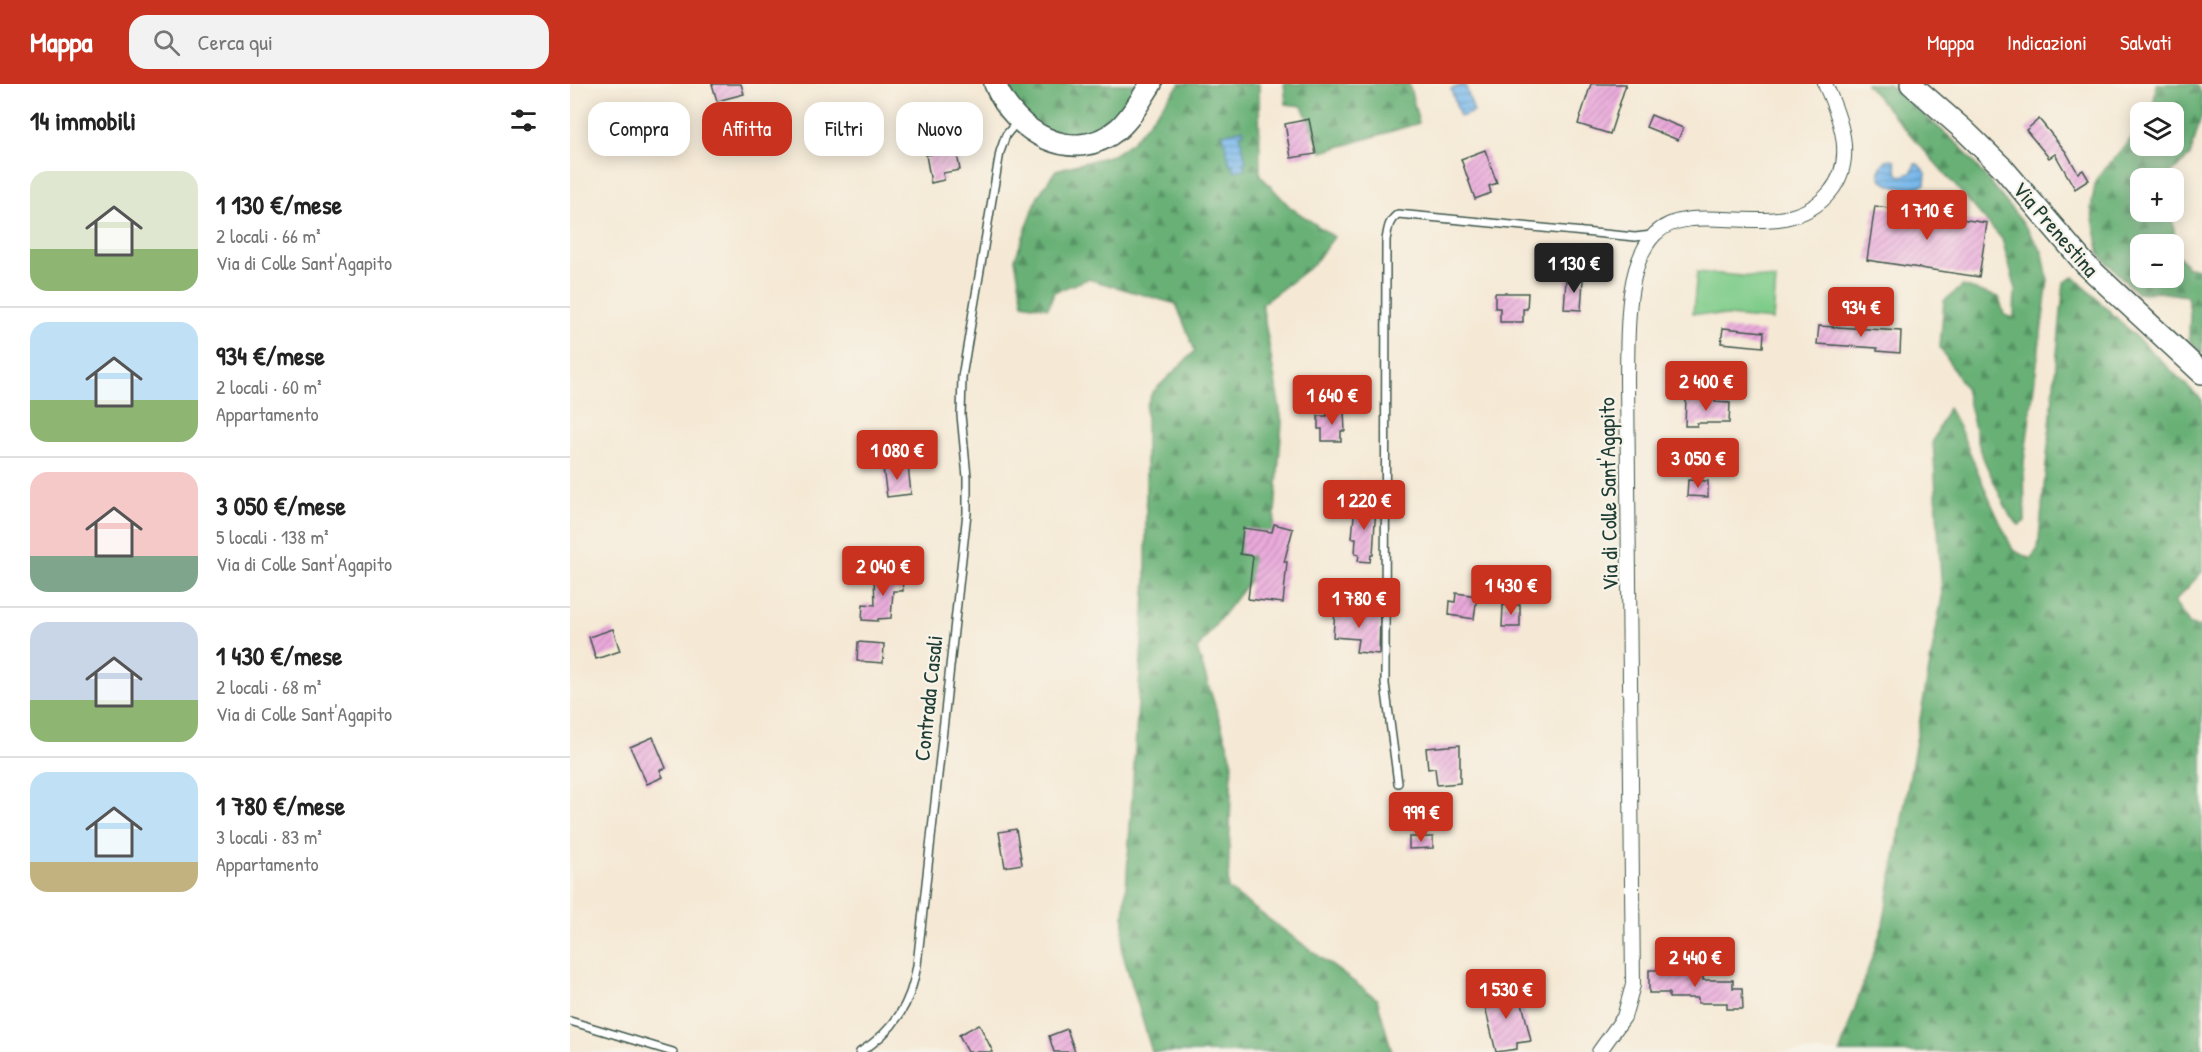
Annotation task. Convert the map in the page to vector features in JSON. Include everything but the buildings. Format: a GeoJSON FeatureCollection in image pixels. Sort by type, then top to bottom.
{"type":"FeatureCollection","features":[{"type":"Feature","properties":{"kind":"main road"},"geometry":{"type":"LineString","coordinates":[[995,84],[1004,103],[1034,132],[1053,142],[1074,146],[1091,143],[1108,136],[1121,127],[1151,84]]}},
{"type":"Feature","properties":{"kind":"main road","name":"Via Prenestina"},"geometry":{"type":"LineString","coordinates":[[1911,84],[1965,131],[2002,168],[2077,256],[2202,373]]}},
{"type":"Feature","properties":{"kind":"street","name":"Via di Colle Sant'Agapito"},"geometry":{"type":"LineString","coordinates":[[1599,1052],[1624,1017],[1633,985],[1628,349],[1635,271],[1640,255],[1654,235],[1667,225],[1679,221],[1788,218],[1823,200],[1837,183],[1844,158],[1839,117],[1826,84]]}},
{"type":"Feature","properties":{"kind":"lane","name":"Contrada Casali"},"geometry":{"type":"LineString","coordinates":[[861,1052],[884,1035],[898,1019],[911,993],[917,965],[966,513],[967,477],[962,415],[963,365],[1000,152],[1006,135],[1019,120]]}},
{"type":"Feature","properties":{"kind":"lane"},"geometry":{"type":"LineString","coordinates":[[1398,783],[1385,684],[1386,240],[1388,225],[1398,214],[1635,237],[1654,235]]}},
{"type":"Feature","properties":{"kind":"lane"},"geometry":{"type":"LineString","coordinates":[[570,1021],[673,1052]]}},
{"type":"Feature","properties":{"kind":"green space"},"geometry":{"type":"Polygon","coordinates":[[[1003,84],[1141,84],[1120,115],[1109,124],[1073,135],[1053,135],[1027,126],[1003,84]]]}},
{"type":"Feature","properties":{"kind":"green space"},"geometry":{"type":"Polygon","coordinates":[[[1180,84],[1259,84],[1260,175],[1290,207],[1334,237],[1313,265],[1262,304],[1282,422],[1272,551],[1197,649],[1232,759],[1228,889],[1377,999],[1392,1052],[1152,1052],[1122,951],[1146,579],[1146,407],[1152,393],[1195,351],[1176,304],[1088,279],[1054,292],[1048,308],[1023,303],[1015,259],[1038,196],[1056,170],[1113,155],[1133,141],[1180,84]]]}},
{"type":"Feature","properties":{"kind":"green space"},"geometry":{"type":"Polygon","coordinates":[[[1284,84],[1409,84],[1419,123],[1322,152],[1302,106],[1286,104],[1284,84]]]}},
{"type":"Feature","properties":{"kind":"green space"},"geometry":{"type":"Polygon","coordinates":[[[1866,84],[1888,84],[1960,146],[2023,223],[2043,253],[2048,280],[2024,462],[2025,521],[2019,525],[2010,516],[1981,454],[1965,388],[1940,347],[1944,301],[1963,286],[1999,297],[2004,315],[2014,318],[2015,286],[2002,239],[1866,84]]]}},
{"type":"Feature","properties":{"kind":"green space"},"geometry":{"type":"Polygon","coordinates":[[[2156,84],[2196,84],[2202,94],[2202,114],[2190,156],[2176,168],[2130,168],[2130,222],[2172,222],[2174,234],[2130,234],[2130,286],[2100,255],[2091,208],[2096,179],[2130,140],[2130,156],[2184,156],[2184,102],[2154,102],[2156,84]]]}},
{"type":"Feature","properties":{"kind":"green space"},"geometry":{"type":"Polygon","coordinates":[[[2184,263],[2187,267],[2202,268],[2202,353],[2189,339],[2190,312],[2187,296],[2159,292],[2137,293],[2132,288],[2184,288],[2184,263]]]}},
{"type":"Feature","properties":{"kind":"green space"},"geometry":{"type":"Polygon","coordinates":[[[1697,272],[1776,279],[1773,320],[1693,313],[1697,272]]]}},
{"type":"Feature","properties":{"kind":"green space"},"geometry":{"type":"Polygon","coordinates":[[[2074,277],[2202,400],[2202,572],[2174,602],[2190,625],[2202,627],[2202,1052],[1840,1052],[1883,925],[1942,597],[1933,441],[1948,408],[1960,429],[2013,550],[2030,559],[2038,549],[2064,282],[2074,277]]]}},
{"type":"Feature","properties":{"kind":"water"},"geometry":{"type":"Polygon","coordinates":[[[1465,84],[1474,112],[1460,117],[1451,89],[1465,84]]]}},
{"type":"Feature","properties":{"kind":"water"},"geometry":{"type":"Polygon","coordinates":[[[1243,129],[1244,133],[1240,134],[1246,162],[1243,163],[1245,169],[1234,171],[1233,165],[1230,165],[1223,134],[1243,129]]]}},
{"type":"Feature","properties":{"kind":"water"},"geometry":{"type":"Polygon","coordinates":[[[1886,160],[1895,161],[1897,173],[1901,176],[1911,173],[1915,164],[1918,164],[1926,173],[1925,184],[1918,187],[1899,188],[1884,181],[1880,175],[1880,168],[1886,160]]]}}]}
